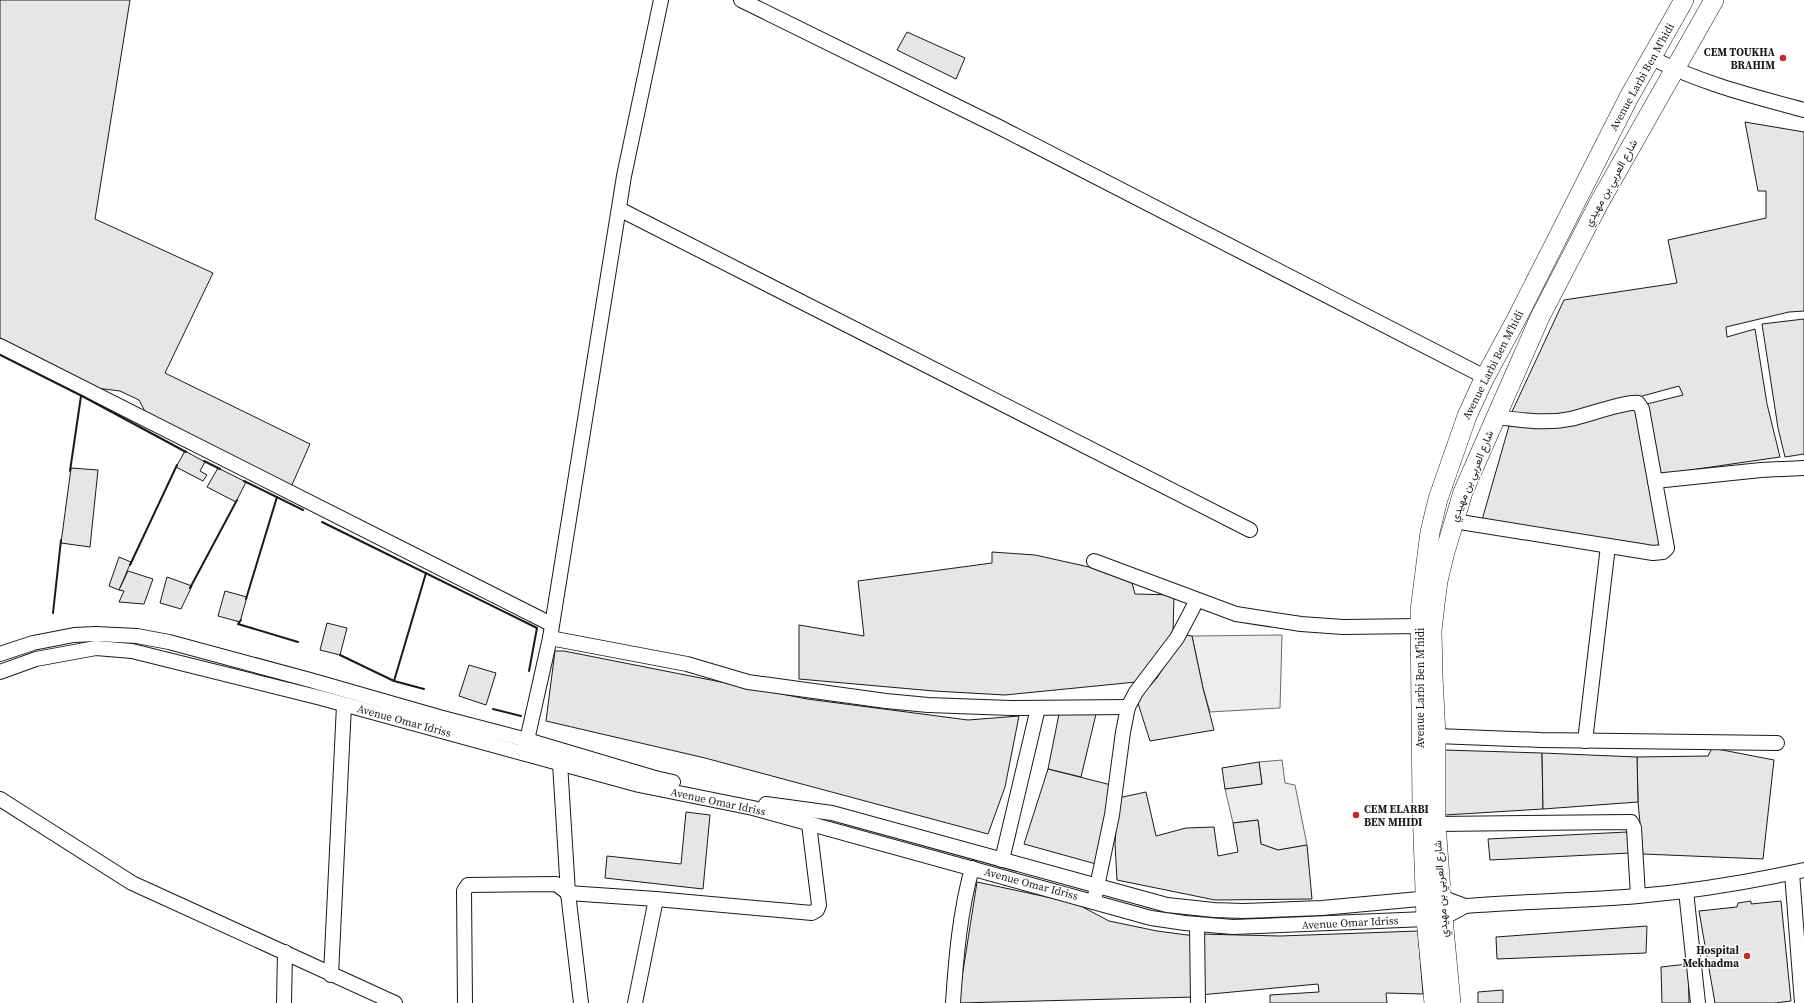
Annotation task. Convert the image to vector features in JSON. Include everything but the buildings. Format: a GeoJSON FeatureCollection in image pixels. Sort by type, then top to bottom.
{"type":"FeatureCollection","features":[{"type":"Feature","properties":{"kind":"main road","name":"Avenue Larbi Ben M'hidi"},"geometry":{"type":"LineString","coordinates":[[1434,898],[1420,726],[1420,611],[1430,532],[1438,499],[1466,416],[1485,377],[1516,320],[1600,152],[1684,0]]}},
{"type":"Feature","properties":{"kind":"main road","name":"شارع العربي بن مهيدي"},"geometry":{"type":"LineString","coordinates":[[1451,1003],[1434,919],[1436,736],[1432,631],[1434,604],[1440,574],[1463,492],[1544,310],[1599,203],[1714,0]]}},
{"type":"Feature","properties":{"kind":"main road"},"geometry":{"type":"LineString","coordinates":[[1434,919],[1434,1003]]}},
{"type":"Feature","properties":{"kind":"street"},"geometry":{"type":"LineString","coordinates":[[524,754],[550,632],[619,209],[661,0]]}},
{"type":"Feature","properties":{"kind":"street"},"geometry":{"type":"LineString","coordinates":[[741,0],[998,127],[1485,377]]}},
{"type":"Feature","properties":{"kind":"street"},"geometry":{"type":"LineString","coordinates":[[1652,58],[1675,70],[1714,84],[1804,110]]}},
{"type":"Feature","properties":{"kind":"street"},"geometry":{"type":"LineString","coordinates":[[619,209],[1250,530]]}},
{"type":"Feature","properties":{"kind":"street"},"geometry":{"type":"LineString","coordinates":[[0,346],[550,632],[687,664],[748,682],[814,692],[928,705],[1038,708],[1128,707]]}},
{"type":"Feature","properties":{"kind":"street"},"geometry":{"type":"LineString","coordinates":[[1454,521],[1653,553],[1666,551],[1667,545],[1642,409],[1638,403],[1569,419],[1551,421],[1496,417]]}},
{"type":"Feature","properties":{"kind":"street"},"geometry":{"type":"LineString","coordinates":[[1655,481],[1761,470],[1804,468]]}},
{"type":"Feature","properties":{"kind":"street"},"geometry":{"type":"LineString","coordinates":[[1585,741],[1608,546]]}},
{"type":"Feature","properties":{"kind":"street"},"geometry":{"type":"LineString","coordinates":[[1094,562],[1236,614],[1300,624],[1343,627],[1420,626]]}},
{"type":"Feature","properties":{"kind":"street"},"geometry":{"type":"LineString","coordinates":[[1094,901],[1112,815],[1123,732],[1128,707],[1136,692],[1177,638],[1197,600]]}},
{"type":"Feature","properties":{"kind":"street"},"geometry":{"type":"LineString","coordinates":[[0,654],[33,643],[74,635],[96,634],[137,636],[186,646],[526,740],[655,778],[690,786],[732,800],[832,813],[1167,905],[1230,911],[1322,908],[1434,898],[1464,906],[1638,896],[1686,891],[1732,885],[1798,871],[1802,1003]]}},
{"type":"Feature","properties":{"kind":"street","name":"Avenue Omar Idriss"},"geometry":{"type":"LineString","coordinates":[[0,672],[36,659],[96,648],[132,651],[344,705],[639,785],[753,808],[1094,901],[1151,918],[1197,924],[1262,927],[1434,919]]}},
{"type":"Feature","properties":{"kind":"street"},"geometry":{"type":"LineString","coordinates":[[331,975],[344,705]]}},
{"type":"Feature","properties":{"kind":"street"},"geometry":{"type":"LineString","coordinates":[[1002,860],[1038,708]]}},
{"type":"Feature","properties":{"kind":"street"},"geometry":{"type":"LineString","coordinates":[[1436,736],[1585,741],[1777,743]]}},
{"type":"Feature","properties":{"kind":"street"},"geometry":{"type":"LineString","coordinates":[[560,763],[568,893],[581,1003]]}},
{"type":"Feature","properties":{"kind":"street"},"geometry":{"type":"LineString","coordinates":[[0,799],[132,883],[395,1003]]}},
{"type":"Feature","properties":{"kind":"street"},"geometry":{"type":"LineString","coordinates":[[1436,824],[1631,822],[1634,828],[1638,896]]}},
{"type":"Feature","properties":{"kind":"street"},"geometry":{"type":"LineString","coordinates":[[465,1003],[464,891],[466,886],[472,884],[556,884],[568,893],[656,899],[812,913],[815,912],[819,905],[810,824]]}},
{"type":"Feature","properties":{"kind":"street"},"geometry":{"type":"LineString","coordinates":[[953,1003],[957,948],[967,886],[972,868]]}},
{"type":"Feature","properties":{"kind":"street"},"geometry":{"type":"LineString","coordinates":[[1686,891],[1698,1003]]}},
{"type":"Feature","properties":{"kind":"street"},"geometry":{"type":"LineString","coordinates":[[635,1003],[656,899]]}},
{"type":"Feature","properties":{"kind":"street"},"geometry":{"type":"LineString","coordinates":[[1434,919],[1464,906]]}},
{"type":"Feature","properties":{"kind":"street"},"geometry":{"type":"LineString","coordinates":[[1197,924],[1198,1003]]}},
{"type":"Feature","properties":{"kind":"street"},"geometry":{"type":"LineString","coordinates":[[284,1003],[285,952]]}},
{"type":"Feature","properties":{"kind":"shaded area"},"geometry":{"type":"Polygon","coordinates":[[[1282,635],[1280,708],[1210,712],[1203,688],[1192,636],[1282,635]]]}},
{"type":"Feature","properties":{"kind":"shaded area"},"geometry":{"type":"Polygon","coordinates":[[[1282,760],[1285,783],[1295,785],[1307,845],[1278,850],[1261,844],[1258,820],[1233,823],[1225,789],[1262,784],[1259,762],[1282,760]]]}},
{"type":"Feature","properties":{"kind":"wall"},"geometry":{"type":"LineString","coordinates":[[0,355],[84,397],[186,452]]}},
{"type":"Feature","properties":{"kind":"wall"},"geometry":{"type":"LineString","coordinates":[[70,471],[81,396]]}},
{"type":"Feature","properties":{"kind":"wall"},"geometry":{"type":"LineString","coordinates":[[204,461],[220,469]]}},
{"type":"Feature","properties":{"kind":"wall"},"geometry":{"type":"LineString","coordinates":[[130,565],[177,465]]}},
{"type":"Feature","properties":{"kind":"wall"},"geometry":{"type":"LineString","coordinates":[[244,481],[303,510]]}},
{"type":"Feature","properties":{"kind":"wall"},"geometry":{"type":"LineString","coordinates":[[246,599],[277,497]]}},
{"type":"Feature","properties":{"kind":"wall"},"geometry":{"type":"LineString","coordinates":[[190,588],[237,500]]}},
{"type":"Feature","properties":{"kind":"wall"},"geometry":{"type":"LineString","coordinates":[[322,522],[537,628],[529,671]]}},
{"type":"Feature","properties":{"kind":"wall"},"geometry":{"type":"LineString","coordinates":[[53,613],[61,540]]}},
{"type":"Feature","properties":{"kind":"wall"},"geometry":{"type":"LineString","coordinates":[[340,655],[394,681],[426,573]]}},
{"type":"Feature","properties":{"kind":"wall"},"geometry":{"type":"LineString","coordinates":[[241,620],[238,624],[298,642]]}},
{"type":"Feature","properties":{"kind":"wall"},"geometry":{"type":"LineString","coordinates":[[394,681],[424,689]]}},
{"type":"Feature","properties":{"kind":"wall"},"geometry":{"type":"LineString","coordinates":[[493,709],[521,716]]}},
{"type":"Feature","properties":{"kind":"place","name":"CEM TOUKHA BRAHIM"},"geometry":{"type":"Point","coordinates":[1783,58]}},
{"type":"Feature","properties":{"kind":"place","name":"CEM ELARBI BEN MHIDI"},"geometry":{"type":"Point","coordinates":[1356,815]}},
{"type":"Feature","properties":{"kind":"place","name":"Hospital Mekhadma"},"geometry":{"type":"Point","coordinates":[1747,956]}}]}
